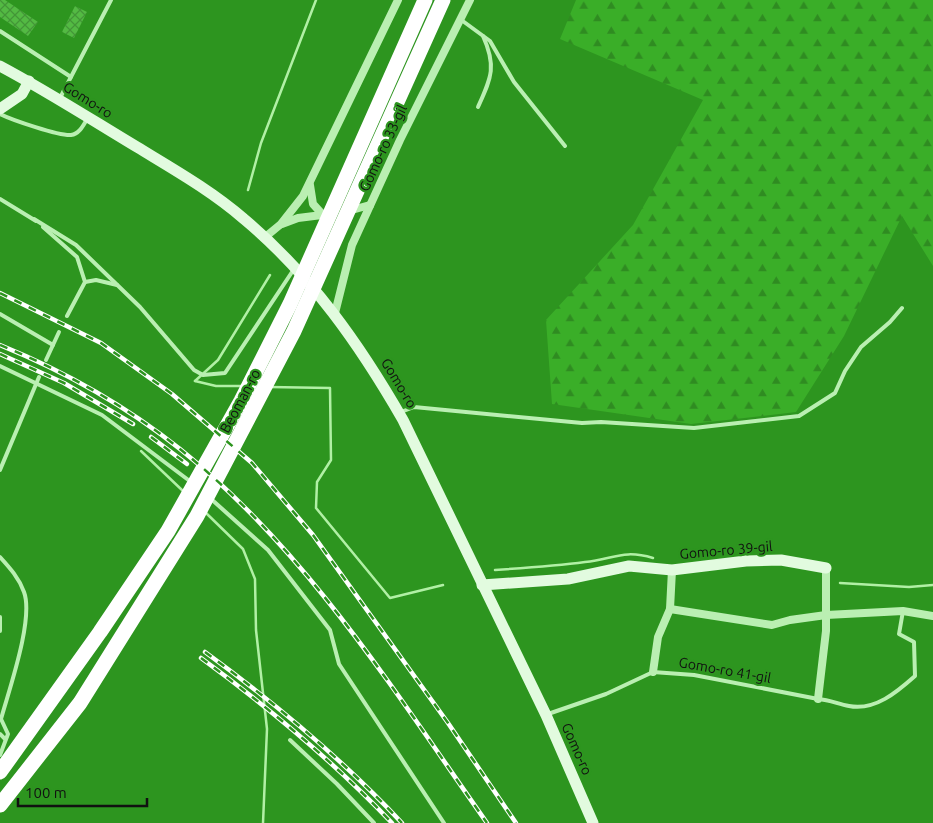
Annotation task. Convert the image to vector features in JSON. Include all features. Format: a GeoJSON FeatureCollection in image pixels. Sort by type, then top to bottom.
{"type":"FeatureCollection","features":[{"type":"Feature","properties":{"kind":"highway","name":"Beoman-ro"},"geometry":{"type":"LineString","coordinates":[[0,772],[100,632],[168,531],[242,401],[290,304],[425,0]]}},
{"type":"Feature","properties":{"kind":"highway","name":"Beoman-ro"},"geometry":{"type":"LineString","coordinates":[[0,804],[80,703],[183,542],[294,331],[443,0]]}},
{"type":"Feature","properties":{"kind":"main road","name":"Gomo-ro"},"geometry":{"type":"LineString","coordinates":[[0,66],[29,81],[177,172],[244,218],[295,267],[335,313],[377,374],[399,413],[546,715],[593,823]]}},
{"type":"Feature","properties":{"kind":"main road"},"geometry":{"type":"LineString","coordinates":[[0,109],[22,94],[29,81]]}},
{"type":"Feature","properties":{"kind":"main road","name":"Gomo-ro 39-gil"},"geometry":{"type":"LineString","coordinates":[[482,585],[568,579],[629,566],[672,570],[746,561],[781,560],[826,568]]}},
{"type":"Feature","properties":{"kind":"street"},"geometry":{"type":"LineString","coordinates":[[264,238],[281,224],[297,205],[310,183],[398,0]]}},
{"type":"Feature","properties":{"kind":"street","name":"Gomo-ro 33-gil"},"geometry":{"type":"LineString","coordinates":[[335,313],[347,259],[370,205],[470,0]]}},
{"type":"Feature","properties":{"kind":"street"},"geometry":{"type":"LineString","coordinates":[[310,183],[313,204],[323,215]]}},
{"type":"Feature","properties":{"kind":"street"},"geometry":{"type":"LineString","coordinates":[[281,224],[298,218],[344,212],[370,205]]}},
{"type":"Feature","properties":{"kind":"street","name":"Gomo-ro 39-gil"},"geometry":{"type":"LineString","coordinates":[[826,568],[826,615]]}},
{"type":"Feature","properties":{"kind":"street","name":"Gomo-ro 39-gil"},"geometry":{"type":"LineString","coordinates":[[670,610],[672,570]]}},
{"type":"Feature","properties":{"kind":"street"},"geometry":{"type":"LineString","coordinates":[[653,672],[658,637],[670,610],[772,625],[826,615],[903,611],[933,616]]}},
{"type":"Feature","properties":{"kind":"street"},"geometry":{"type":"LineString","coordinates":[[818,699],[826,615]]}},
{"type":"Feature","properties":{"kind":"lane"},"geometry":{"type":"LineString","coordinates":[[60,100],[111,0]]}},
{"type":"Feature","properties":{"kind":"lane"},"geometry":{"type":"LineString","coordinates":[[460,19],[490,42],[514,82],[565,146]]}},
{"type":"Feature","properties":{"kind":"lane"},"geometry":{"type":"LineString","coordinates":[[0,31],[72,77]]}},
{"type":"Feature","properties":{"kind":"lane"},"geometry":{"type":"LineString","coordinates":[[478,107],[492,76],[490,51],[482,34]]}},
{"type":"Feature","properties":{"kind":"lane"},"geometry":{"type":"LineString","coordinates":[[0,114],[16,122],[70,135],[80,131],[88,118]]}},
{"type":"Feature","properties":{"kind":"lane"},"geometry":{"type":"LineString","coordinates":[[0,199],[76,245],[140,307],[190,366],[203,375],[225,373],[295,267]]}},
{"type":"Feature","properties":{"kind":"lane"},"geometry":{"type":"LineString","coordinates":[[34,219],[77,257],[85,282],[67,316]]}},
{"type":"Feature","properties":{"kind":"lane"},"geometry":{"type":"LineString","coordinates":[[85,282],[96,280],[117,285]]}},
{"type":"Feature","properties":{"kind":"lane"},"geometry":{"type":"LineString","coordinates":[[399,413],[414,407],[582,423],[602,422],[694,428],[799,416],[835,394],[844,372],[861,347],[890,322],[902,308]]}},
{"type":"Feature","properties":{"kind":"lane"},"geometry":{"type":"LineString","coordinates":[[0,314],[53,345]]}},
{"type":"Feature","properties":{"kind":"lane"},"geometry":{"type":"LineString","coordinates":[[46,360],[59,332]]}},
{"type":"Feature","properties":{"kind":"lane"},"geometry":{"type":"LineString","coordinates":[[0,366],[102,415],[173,467],[268,550],[330,630],[340,664],[444,823]]}},
{"type":"Feature","properties":{"kind":"lane"},"geometry":{"type":"LineString","coordinates":[[0,470],[39,377]]}},
{"type":"Feature","properties":{"kind":"lane"},"geometry":{"type":"LineString","coordinates":[[0,558],[15,573],[25,593],[26,619],[1,719],[8,734],[0,755]]}},
{"type":"Feature","properties":{"kind":"lane","name":"Gomo-ro 41-gil"},"geometry":{"type":"LineString","coordinates":[[546,715],[606,694],[653,672],[694,675],[818,699],[833,700],[848,706],[864,708],[896,694],[916,676],[914,642],[899,634],[903,611]]}},
{"type":"Feature","properties":{"kind":"lane"},"geometry":{"type":"LineString","coordinates":[[0,617],[0,631]]}},
{"type":"Feature","properties":{"kind":"lane"},"geometry":{"type":"LineString","coordinates":[[0,734],[6,739]]}},
{"type":"Feature","properties":{"kind":"lane"},"geometry":{"type":"LineString","coordinates":[[290,740],[337,784],[374,823]]}},
{"type":"Feature","properties":{"kind":"green space"},"geometry":{"type":"Polygon","coordinates":[[[576,0],[933,0],[933,266],[902,216],[844,336],[796,412],[691,424],[552,404],[546,320],[633,225],[703,100],[560,39],[576,0]]]}},
{"type":"Feature","properties":{"kind":"building"},"geometry":{"type":"Polygon","coordinates":[[[0,0],[5,0],[38,22],[28,36],[0,17],[0,0]]]}},
{"type":"Feature","properties":{"kind":"building"},"geometry":{"type":"Polygon","coordinates":[[[75,6],[87,12],[74,38],[62,32],[75,6]]]}},
{"type":"Feature","properties":{"kind":"waterway"},"geometry":{"type":"LineString","coordinates":[[248,190],[261,143],[316,0]]}},
{"type":"Feature","properties":{"kind":"waterway"},"geometry":{"type":"LineString","coordinates":[[195,381],[218,360],[270,275]]}},
{"type":"Feature","properties":{"kind":"waterway"},"geometry":{"type":"LineString","coordinates":[[195,381],[216,386],[241,386]]}},
{"type":"Feature","properties":{"kind":"waterway"},"geometry":{"type":"LineString","coordinates":[[269,387],[330,388],[331,460],[317,482],[316,508],[390,598],[443,585]]}},
{"type":"Feature","properties":{"kind":"waterway"},"geometry":{"type":"LineString","coordinates":[[141,451],[183,491]]}},
{"type":"Feature","properties":{"kind":"waterway"},"geometry":{"type":"LineString","coordinates":[[205,512],[243,549],[255,579],[256,630],[267,729],[263,823]]}},
{"type":"Feature","properties":{"kind":"waterway"},"geometry":{"type":"LineString","coordinates":[[495,570],[595,561],[634,554],[653,558]]}},
{"type":"Feature","properties":{"kind":"waterway"},"geometry":{"type":"LineString","coordinates":[[840,583],[909,587],[933,585]]}},
{"type":"Feature","properties":{"kind":"railway"},"geometry":{"type":"LineString","coordinates":[[0,293],[101,343],[172,394],[252,463],[313,535],[448,723],[516,823]]}},
{"type":"Feature","properties":{"kind":"railway"},"geometry":{"type":"LineString","coordinates":[[0,345],[71,378],[138,418],[180,449],[226,489],[308,577],[346,625],[383,674],[487,823]]}},
{"type":"Feature","properties":{"kind":"railway"},"geometry":{"type":"LineString","coordinates":[[0,354],[64,383],[133,424]]}},
{"type":"Feature","properties":{"kind":"railway"},"geometry":{"type":"LineString","coordinates":[[151,437],[187,464]]}},
{"type":"Feature","properties":{"kind":"railway"},"geometry":{"type":"LineString","coordinates":[[205,652],[308,733],[402,823]]}},
{"type":"Feature","properties":{"kind":"railway"},"geometry":{"type":"LineString","coordinates":[[201,658],[300,736],[347,778],[392,823]]}}]}
